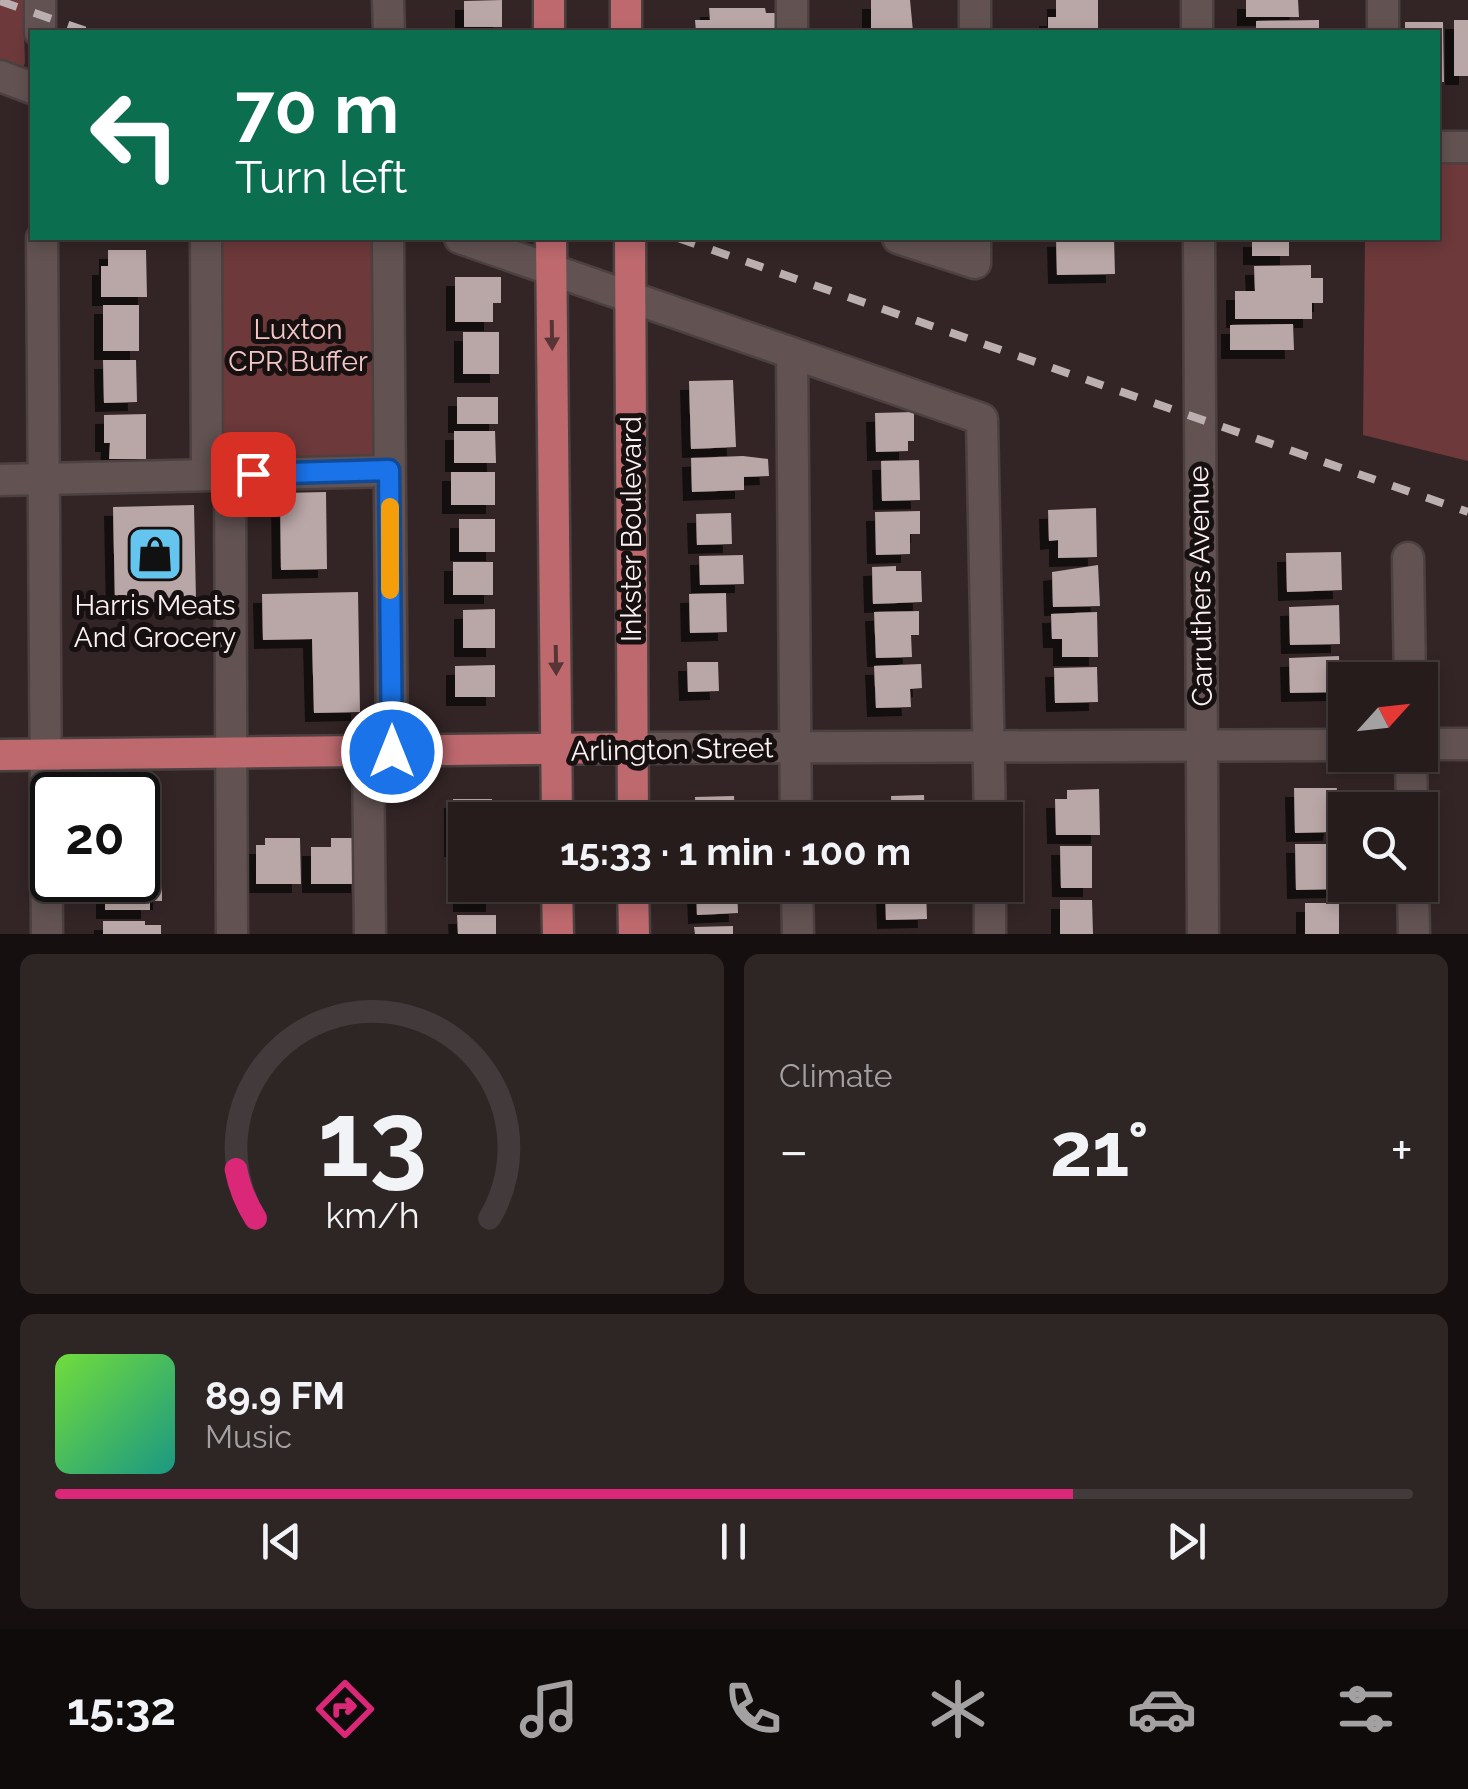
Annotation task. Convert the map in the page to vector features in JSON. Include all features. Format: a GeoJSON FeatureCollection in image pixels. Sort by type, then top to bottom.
{"type":"FeatureCollection","features":[{"type":"Feature","properties":{"kind":"main road"},"geometry":{"type":"LineString","coordinates":[[549,0],[549,30]]}},
{"type":"Feature","properties":{"kind":"main road"},"geometry":{"type":"LineString","coordinates":[[626,0],[626,30]]}},
{"type":"Feature","properties":{"kind":"main road"},"geometry":{"type":"LineString","coordinates":[[551,240],[557,802]]}},
{"type":"Feature","properties":{"kind":"main road","name":"Inkster Boulevard"},"geometry":{"type":"LineString","coordinates":[[630,240],[632,802]]}},
{"type":"Feature","properties":{"kind":"main road","name":"Arlington Street"},"geometry":{"type":"LineString","coordinates":[[0,755],[632,748]]}},
{"type":"Feature","properties":{"kind":"main road"},"geometry":{"type":"LineString","coordinates":[[557,902],[558,934]]}},
{"type":"Feature","properties":{"kind":"main road"},"geometry":{"type":"LineString","coordinates":[[634,902],[634,934]]}},
{"type":"Feature","properties":{"kind":"street"},"geometry":{"type":"LineString","coordinates":[[40,0],[40,30]]}},
{"type":"Feature","properties":{"kind":"street"},"geometry":{"type":"LineString","coordinates":[[388,0],[389,30]]}},
{"type":"Feature","properties":{"kind":"street"},"geometry":{"type":"LineString","coordinates":[[792,0],[792,30]]}},
{"type":"Feature","properties":{"kind":"street"},"geometry":{"type":"LineString","coordinates":[[975,0],[975,30]]}},
{"type":"Feature","properties":{"kind":"street"},"geometry":{"type":"LineString","coordinates":[[1197,0],[1198,30]]}},
{"type":"Feature","properties":{"kind":"street"},"geometry":{"type":"LineString","coordinates":[[1383,0],[1383,30]]}},
{"type":"Feature","properties":{"kind":"street"},"geometry":{"type":"LineString","coordinates":[[0,76],[30,87]]}},
{"type":"Feature","properties":{"kind":"street"},"geometry":{"type":"LineString","coordinates":[[1440,147],[1468,147]]}},
{"type":"Feature","properties":{"kind":"street"},"geometry":{"type":"LineString","coordinates":[[42,240],[47,934]]}},
{"type":"Feature","properties":{"kind":"street"},"geometry":{"type":"LineString","coordinates":[[206,240],[229,752],[232,934]]}},
{"type":"Feature","properties":{"kind":"street"},"geometry":{"type":"LineString","coordinates":[[370,934],[389,470],[388,240]]}},
{"type":"Feature","properties":{"kind":"street"},"geometry":{"type":"LineString","coordinates":[[465,240],[982,419],[990,802]]}},
{"type":"Feature","properties":{"kind":"street"},"geometry":{"type":"LineString","coordinates":[[911,240],[975,250]]}},
{"type":"Feature","properties":{"kind":"street","name":"Carruthers Avenue"},"geometry":{"type":"LineString","coordinates":[[1199,240],[1204,934]]}},
{"type":"Feature","properties":{"kind":"street"},"geometry":{"type":"LineString","coordinates":[[792,355],[796,802]]}},
{"type":"Feature","properties":{"kind":"street"},"geometry":{"type":"LineString","coordinates":[[0,480],[389,470]]}},
{"type":"Feature","properties":{"kind":"street"},"geometry":{"type":"LineString","coordinates":[[1408,558],[1410,662]]}},
{"type":"Feature","properties":{"kind":"street"},"geometry":{"type":"LineString","coordinates":[[1438,744],[1468,744]]}},
{"type":"Feature","properties":{"kind":"street","name":"Arlington Street"},"geometry":{"type":"LineString","coordinates":[[632,748],[1328,745]]}},
{"type":"Feature","properties":{"kind":"street"},"geometry":{"type":"LineString","coordinates":[[797,902],[798,934]]}},
{"type":"Feature","properties":{"kind":"street"},"geometry":{"type":"LineString","coordinates":[[990,902],[990,934]]}},
{"type":"Feature","properties":{"kind":"street"},"geometry":{"type":"LineString","coordinates":[[1413,902],[1414,934]]}},
{"type":"Feature","properties":{"kind":"path"},"geometry":{"type":"LineString","coordinates":[[1438,712],[1446,712]]}},
{"type":"Feature","properties":{"kind":"green space"},"geometry":{"type":"Polygon","coordinates":[[[0,0],[23,0],[25,63],[21,71],[0,72],[0,0]]]}},
{"type":"Feature","properties":{"kind":"green space"},"geometry":{"type":"Polygon","coordinates":[[[1440,160],[1468,160],[1468,461],[1363,435],[1365,240],[1440,240],[1440,160]]]}},
{"type":"Feature","properties":{"kind":"green space","name":"Luxton CPR Buffer"},"geometry":{"type":"Polygon","coordinates":[[[216,240],[378,240],[382,454],[374,463],[216,463],[216,240]]]}},
{"type":"Feature","properties":{"kind":"building"},"geometry":{"type":"Polygon","coordinates":[[[502,0],[502,27],[464,27],[464,1],[502,0]]]}},
{"type":"Feature","properties":{"kind":"building"},"geometry":{"type":"Polygon","coordinates":[[[871,0],[910,0],[913,30],[871,30],[871,0]]]}},
{"type":"Feature","properties":{"kind":"building"},"geometry":{"type":"Polygon","coordinates":[[[1056,0],[1098,0],[1098,30],[1048,30],[1048,17],[1056,17],[1056,0]]]}},
{"type":"Feature","properties":{"kind":"building"},"geometry":{"type":"Polygon","coordinates":[[[1246,0],[1298,0],[1299,17],[1246,17],[1246,0]]]}},
{"type":"Feature","properties":{"kind":"building"},"geometry":{"type":"Polygon","coordinates":[[[709,8],[765,8],[766,13],[776,13],[777,30],[696,30],[695,20],[710,20],[709,8]]]}},
{"type":"Feature","properties":{"kind":"building"},"geometry":{"type":"Polygon","coordinates":[[[1319,20],[1319,30],[1256,30],[1256,21],[1319,20]]]}},
{"type":"Feature","properties":{"kind":"building"},"geometry":{"type":"Polygon","coordinates":[[[1454,20],[1468,20],[1468,76],[1454,76],[1454,20]]]}},
{"type":"Feature","properties":{"kind":"building"},"geometry":{"type":"Polygon","coordinates":[[[1405,22],[1443,22],[1444,82],[1440,82],[1440,30],[1405,30],[1405,22]]]}},
{"type":"Feature","properties":{"kind":"building"},"geometry":{"type":"Polygon","coordinates":[[[1056,240],[1114,240],[1115,274],[1057,275],[1056,240]]]}},
{"type":"Feature","properties":{"kind":"building"},"geometry":{"type":"Polygon","coordinates":[[[1252,240],[1289,240],[1289,256],[1252,256],[1252,240]]]}},
{"type":"Feature","properties":{"kind":"building"},"geometry":{"type":"Polygon","coordinates":[[[108,250],[146,250],[147,297],[101,297],[101,266],[108,266],[108,250]]]}},
{"type":"Feature","properties":{"kind":"building"},"geometry":{"type":"Polygon","coordinates":[[[1311,265],[1311,278],[1323,278],[1323,303],[1312,303],[1312,319],[1235,319],[1235,291],[1255,291],[1254,266],[1311,265]]]}},
{"type":"Feature","properties":{"kind":"building"},"geometry":{"type":"Polygon","coordinates":[[[455,277],[501,277],[501,303],[493,303],[493,322],[455,322],[455,277]]]}},
{"type":"Feature","properties":{"kind":"building"},"geometry":{"type":"Polygon","coordinates":[[[103,305],[139,305],[139,351],[103,351],[103,305]]]}},
{"type":"Feature","properties":{"kind":"building"},"geometry":{"type":"Polygon","coordinates":[[[1293,324],[1294,350],[1230,350],[1230,325],[1293,324]]]}},
{"type":"Feature","properties":{"kind":"building"},"geometry":{"type":"Polygon","coordinates":[[[463,332],[499,332],[499,374],[463,374],[463,332]]]}},
{"type":"Feature","properties":{"kind":"building"},"geometry":{"type":"Polygon","coordinates":[[[103,360],[136,360],[137,402],[104,403],[103,360]]]}},
{"type":"Feature","properties":{"kind":"building"},"geometry":{"type":"Polygon","coordinates":[[[733,380],[736,447],[691,449],[689,381],[733,380]]]}},
{"type":"Feature","properties":{"kind":"building"},"geometry":{"type":"Polygon","coordinates":[[[457,397],[498,397],[498,424],[457,424],[457,397]]]}},
{"type":"Feature","properties":{"kind":"building"},"geometry":{"type":"Polygon","coordinates":[[[914,412],[914,441],[908,441],[908,451],[876,452],[875,413],[914,412]]]}},
{"type":"Feature","properties":{"kind":"building"},"geometry":{"type":"Polygon","coordinates":[[[146,414],[146,459],[109,459],[110,443],[104,443],[104,415],[146,414]]]}},
{"type":"Feature","properties":{"kind":"building"},"geometry":{"type":"Polygon","coordinates":[[[454,431],[495,431],[496,463],[454,463],[454,431]]]}},
{"type":"Feature","properties":{"kind":"building"},"geometry":{"type":"Polygon","coordinates":[[[691,458],[768,459],[769,476],[744,477],[744,490],[692,492],[691,458]]]}},
{"type":"Feature","properties":{"kind":"building"},"geometry":{"type":"Polygon","coordinates":[[[919,460],[920,500],[882,501],[881,461],[919,460]]]}},
{"type":"Feature","properties":{"kind":"building"},"geometry":{"type":"Polygon","coordinates":[[[451,472],[495,472],[495,505],[451,505],[451,472]]]}},
{"type":"Feature","properties":{"kind":"building"},"geometry":{"type":"Polygon","coordinates":[[[326,492],[327,569],[281,570],[280,493],[326,492]]]}},
{"type":"Feature","properties":{"kind":"building","name":"Harris Meats And Grocery"},"geometry":{"type":"Polygon","coordinates":[[[194,505],[196,601],[115,603],[113,507],[194,505]]]}},
{"type":"Feature","properties":{"kind":"building"},"geometry":{"type":"Polygon","coordinates":[[[1096,508],[1097,557],[1058,558],[1058,540],[1049,541],[1048,510],[1096,508]]]}},
{"type":"Feature","properties":{"kind":"building"},"geometry":{"type":"Polygon","coordinates":[[[920,511],[920,534],[910,534],[910,554],[876,555],[875,512],[920,511]]]}},
{"type":"Feature","properties":{"kind":"building"},"geometry":{"type":"Polygon","coordinates":[[[731,513],[732,544],[697,545],[696,514],[731,513]]]}},
{"type":"Feature","properties":{"kind":"building"},"geometry":{"type":"Polygon","coordinates":[[[459,519],[495,519],[495,552],[459,552],[459,519]]]}},
{"type":"Feature","properties":{"kind":"building"},"geometry":{"type":"Polygon","coordinates":[[[1341,552],[1342,590],[1287,592],[1286,553],[1341,552]]]}},
{"type":"Feature","properties":{"kind":"building"},"geometry":{"type":"Polygon","coordinates":[[[743,555],[744,584],[700,585],[699,556],[743,555]]]}},
{"type":"Feature","properties":{"kind":"building"},"geometry":{"type":"Polygon","coordinates":[[[453,562],[493,562],[493,595],[453,595],[453,562]]]}},
{"type":"Feature","properties":{"kind":"building"},"geometry":{"type":"Polygon","coordinates":[[[1098,565],[1100,606],[1053,607],[1052,572],[1098,565]]]}},
{"type":"Feature","properties":{"kind":"building"},"geometry":{"type":"Polygon","coordinates":[[[896,566],[896,571],[921,571],[922,602],[873,604],[872,567],[896,566]]]}},
{"type":"Feature","properties":{"kind":"building"},"geometry":{"type":"Polygon","coordinates":[[[358,592],[360,712],[314,713],[312,639],[263,640],[262,594],[358,592]]]}},
{"type":"Feature","properties":{"kind":"building"},"geometry":{"type":"Polygon","coordinates":[[[726,593],[727,632],[690,633],[689,594],[726,593]]]}},
{"type":"Feature","properties":{"kind":"building"},"geometry":{"type":"Polygon","coordinates":[[[1339,605],[1340,644],[1290,645],[1289,607],[1339,605]]]}},
{"type":"Feature","properties":{"kind":"building"},"geometry":{"type":"Polygon","coordinates":[[[495,609],[495,648],[463,648],[463,610],[495,609]]]}},
{"type":"Feature","properties":{"kind":"building"},"geometry":{"type":"Polygon","coordinates":[[[919,611],[919,635],[911,635],[912,657],[876,658],[874,612],[919,611]]]}},
{"type":"Feature","properties":{"kind":"building"},"geometry":{"type":"Polygon","coordinates":[[[1097,612],[1098,657],[1062,657],[1062,639],[1052,639],[1051,614],[1097,612]]]}},
{"type":"Feature","properties":{"kind":"building"},"geometry":{"type":"Polygon","coordinates":[[[1339,656],[1339,662],[1328,662],[1328,692],[1290,693],[1289,658],[1339,656]]]}},
{"type":"Feature","properties":{"kind":"building"},"geometry":{"type":"Polygon","coordinates":[[[687,662],[718,662],[719,691],[688,692],[687,662]]]}},
{"type":"Feature","properties":{"kind":"building"},"geometry":{"type":"Polygon","coordinates":[[[921,664],[922,688],[910,689],[911,707],[876,708],[874,666],[921,664]]]}},
{"type":"Feature","properties":{"kind":"building"},"geometry":{"type":"Polygon","coordinates":[[[495,665],[495,697],[455,697],[455,666],[495,665]]]}},
{"type":"Feature","properties":{"kind":"building"},"geometry":{"type":"Polygon","coordinates":[[[1097,667],[1098,702],[1055,703],[1054,668],[1097,667]]]}},
{"type":"Feature","properties":{"kind":"building"},"geometry":{"type":"Polygon","coordinates":[[[1294,788],[1337,788],[1337,792],[1328,792],[1328,832],[1295,833],[1294,788]]]}},
{"type":"Feature","properties":{"kind":"building"},"geometry":{"type":"Polygon","coordinates":[[[1099,789],[1100,835],[1056,835],[1055,799],[1067,799],[1067,790],[1099,789]]]}},
{"type":"Feature","properties":{"kind":"building"},"geometry":{"type":"Polygon","coordinates":[[[924,795],[924,802],[891,802],[891,796],[924,795]]]}},
{"type":"Feature","properties":{"kind":"building"},"geometry":{"type":"Polygon","coordinates":[[[734,796],[734,802],[695,802],[695,797],[734,796]]]}},
{"type":"Feature","properties":{"kind":"building"},"geometry":{"type":"Polygon","coordinates":[[[453,799],[492,799],[492,802],[453,799]]]}},
{"type":"Feature","properties":{"kind":"building"},"geometry":{"type":"Polygon","coordinates":[[[265,838],[300,838],[301,884],[256,884],[256,845],[265,845],[265,838]]]}},
{"type":"Feature","properties":{"kind":"building"},"geometry":{"type":"Polygon","coordinates":[[[331,838],[360,838],[360,884],[311,884],[311,847],[331,847],[331,838]]]}},
{"type":"Feature","properties":{"kind":"building"},"geometry":{"type":"Polygon","coordinates":[[[1295,844],[1328,844],[1328,889],[1296,890],[1295,844]]]}},
{"type":"Feature","properties":{"kind":"building"},"geometry":{"type":"Polygon","coordinates":[[[1060,846],[1092,846],[1092,888],[1061,888],[1060,846]]]}},
{"type":"Feature","properties":{"kind":"building"},"geometry":{"type":"Polygon","coordinates":[[[1060,900],[1092,900],[1093,934],[1060,934],[1060,900]]]}},
{"type":"Feature","properties":{"kind":"building"},"geometry":{"type":"Polygon","coordinates":[[[105,902],[150,902],[150,910],[105,910],[105,902]]]}},
{"type":"Feature","properties":{"kind":"building"},"geometry":{"type":"Polygon","coordinates":[[[697,902],[738,902],[738,913],[697,915],[697,902]]]}},
{"type":"Feature","properties":{"kind":"building"},"geometry":{"type":"Polygon","coordinates":[[[885,902],[926,902],[927,919],[886,920],[885,902]]]}},
{"type":"Feature","properties":{"kind":"building"},"geometry":{"type":"Polygon","coordinates":[[[1305,903],[1339,903],[1339,934],[1305,934],[1305,903]]]}},
{"type":"Feature","properties":{"kind":"building"},"geometry":{"type":"Polygon","coordinates":[[[457,915],[496,915],[496,934],[458,934],[457,915]]]}},
{"type":"Feature","properties":{"kind":"building"},"geometry":{"type":"Polygon","coordinates":[[[103,921],[145,921],[145,925],[161,925],[161,934],[103,934],[103,921]]]}},
{"type":"Feature","properties":{"kind":"building"},"geometry":{"type":"Polygon","coordinates":[[[733,926],[733,934],[695,934],[694,927],[733,926]]]}},
{"type":"Feature","properties":{"kind":"railway"},"geometry":{"type":"LineString","coordinates":[[0,1],[83,30]]}},
{"type":"Feature","properties":{"kind":"railway"},"geometry":{"type":"LineString","coordinates":[[684,240],[1468,512]]}},
{"type":"Feature","properties":{"kind":"slow traffic"},"geometry":{"type":"LineString","coordinates":[[390,507],[390,590]]}},
{"type":"Feature","properties":{"kind":"place","name":"Harris Meats And Grocery"},"geometry":{"type":"Point","coordinates":[155,554]}},
{"type":"Feature","properties":{"kind":"route"},"geometry":{"type":"LineString","coordinates":[[253,474],[389,470],[392,752]]}}]}
